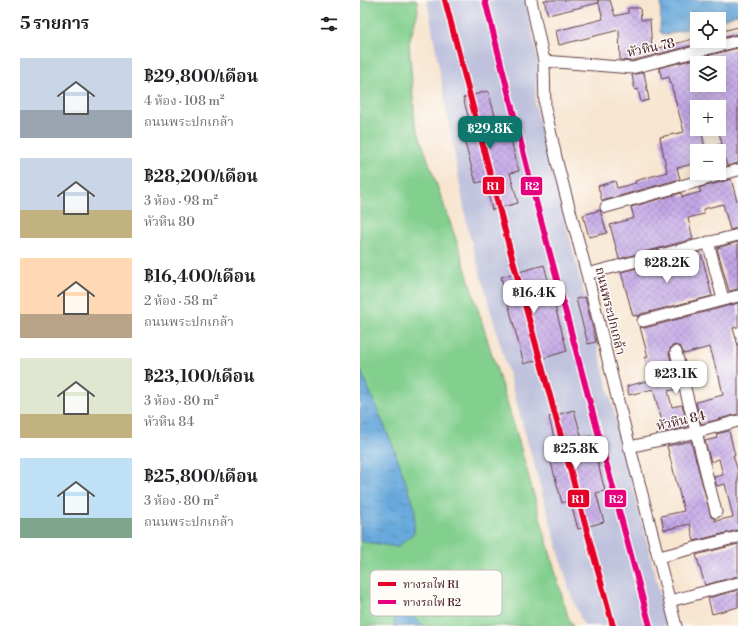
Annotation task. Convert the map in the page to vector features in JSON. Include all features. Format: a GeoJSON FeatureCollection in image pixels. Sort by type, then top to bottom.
{"type":"FeatureCollection","features":[{"type":"Feature","properties":{"kind":"street","name":"ถนนพระปกเกล้า"},"geometry":{"type":"LineString","coordinates":[[531,0],[544,61],[545,108],[558,166],[587,274],[629,447],[676,626]]}},
{"type":"Feature","properties":{"kind":"street","name":"หัวหิน 78"},"geometry":{"type":"LineString","coordinates":[[544,61],[632,68],[738,41]]}},
{"type":"Feature","properties":{"kind":"street"},"geometry":{"type":"LineString","coordinates":[[606,206],[738,170]]}},
{"type":"Feature","properties":{"kind":"street"},"geometry":{"type":"LineString","coordinates":[[587,274],[738,235]]}},
{"type":"Feature","properties":{"kind":"street"},"geometry":{"type":"LineString","coordinates":[[708,242],[723,299]]}},
{"type":"Feature","properties":{"kind":"street"},"geometry":{"type":"LineString","coordinates":[[643,321],[738,296]]}},
{"type":"Feature","properties":{"kind":"street"},"geometry":{"type":"LineString","coordinates":[[676,352],[716,512]]}},
{"type":"Feature","properties":{"kind":"street","name":"หัวหิน 84"},"geometry":{"type":"LineString","coordinates":[[629,447],[738,421]]}},
{"type":"Feature","properties":{"kind":"street"},"geometry":{"type":"LineString","coordinates":[[659,557],[738,537]]}},
{"type":"Feature","properties":{"kind":"street"},"geometry":{"type":"LineString","coordinates":[[670,601],[738,583]]}},
{"type":"Feature","properties":{"kind":"shaded area"},"geometry":{"type":"Polygon","coordinates":[[[427,0],[526,0],[538,61],[535,104],[668,626],[584,626],[570,592],[468,230],[427,0]]]}},
{"type":"Feature","properties":{"kind":"green space"},"geometry":{"type":"Polygon","coordinates":[[[360,0],[417,0],[418,11],[409,43],[415,123],[458,245],[517,435],[568,617],[573,626],[360,626],[360,0]]]}},
{"type":"Feature","properties":{"kind":"water"},"geometry":{"type":"Polygon","coordinates":[[[661,0],[738,0],[738,14],[726,18],[726,12],[690,12],[690,28],[665,35],[660,31],[661,0]]]}},
{"type":"Feature","properties":{"kind":"water"},"geometry":{"type":"Polygon","coordinates":[[[360,369],[395,451],[415,508],[414,533],[397,547],[360,541],[360,369]]]}},
{"type":"Feature","properties":{"kind":"water"},"geometry":{"type":"Polygon","coordinates":[[[397,616],[413,616],[423,626],[394,626],[397,616]]]}},
{"type":"Feature","properties":{"kind":"building"},"geometry":{"type":"Polygon","coordinates":[[[544,0],[598,0],[598,3],[548,15],[544,0]]]}},
{"type":"Feature","properties":{"kind":"building"},"geometry":{"type":"Polygon","coordinates":[[[598,0],[610,0],[615,16],[628,13],[628,8],[640,8],[641,20],[650,20],[652,50],[690,40],[690,46],[631,61],[620,60],[619,30],[559,45],[556,31],[603,19],[598,0]]]}},
{"type":"Feature","properties":{"kind":"building"},"geometry":{"type":"Polygon","coordinates":[[[738,27],[738,34],[726,37],[726,30],[738,27]]]}},
{"type":"Feature","properties":{"kind":"building"},"geometry":{"type":"Polygon","coordinates":[[[738,48],[738,163],[727,166],[726,144],[722,144],[720,136],[726,136],[726,100],[690,100],[690,136],[702,136],[704,144],[690,144],[690,165],[677,168],[680,179],[602,201],[598,186],[615,181],[617,188],[667,172],[660,137],[684,132],[669,77],[662,79],[659,68],[690,60],[690,92],[726,92],[726,56],[706,56],[738,48]]]}},
{"type":"Feature","properties":{"kind":"building"},"geometry":{"type":"Polygon","coordinates":[[[644,72],[649,100],[641,102],[638,89],[635,90],[632,75],[644,72]]]}},
{"type":"Feature","properties":{"kind":"building"},"geometry":{"type":"Polygon","coordinates":[[[488,91],[496,119],[505,117],[519,171],[510,173],[518,203],[492,210],[485,181],[476,183],[461,129],[471,126],[463,98],[488,91]]]}},
{"type":"Feature","properties":{"kind":"building"},"geometry":{"type":"Polygon","coordinates":[[[731,179],[738,201],[738,228],[730,230],[723,204],[703,209],[704,214],[688,218],[693,239],[619,259],[610,225],[634,218],[631,207],[681,193],[682,197],[701,192],[699,188],[731,179]]]}},
{"type":"Feature","properties":{"kind":"building"},"geometry":{"type":"Polygon","coordinates":[[[600,210],[607,233],[589,237],[583,215],[600,210]]]}},
{"type":"Feature","properties":{"kind":"building"},"geometry":{"type":"Polygon","coordinates":[[[738,242],[738,289],[729,291],[717,248],[738,242]]]}},
{"type":"Feature","properties":{"kind":"building"},"geometry":{"type":"Polygon","coordinates":[[[701,252],[712,296],[641,314],[637,317],[637,315],[633,316],[621,272],[701,252]]]}},
{"type":"Feature","properties":{"kind":"building"},"geometry":{"type":"Polygon","coordinates":[[[544,265],[567,351],[524,364],[501,277],[544,265]]]}},
{"type":"Feature","properties":{"kind":"building"},"geometry":{"type":"Polygon","coordinates":[[[585,297],[596,342],[588,344],[576,299],[585,297]]]}},
{"type":"Feature","properties":{"kind":"building"},"geometry":{"type":"Polygon","coordinates":[[[738,303],[738,327],[733,328],[738,346],[738,414],[701,424],[696,402],[723,395],[710,347],[684,354],[681,347],[675,345],[671,347],[669,353],[678,389],[668,391],[672,407],[682,405],[688,427],[665,432],[653,389],[629,395],[627,386],[651,380],[645,357],[648,357],[640,327],[645,328],[738,303]]]}},
{"type":"Feature","properties":{"kind":"building"},"geometry":{"type":"Polygon","coordinates":[[[574,410],[582,439],[591,436],[605,491],[596,493],[604,522],[578,529],[570,500],[562,503],[547,448],[556,446],[549,417],[574,410]]]}},
{"type":"Feature","properties":{"kind":"building"},"geometry":{"type":"Polygon","coordinates":[[[729,431],[735,455],[733,455],[738,472],[738,530],[694,541],[690,524],[664,530],[661,516],[684,511],[667,446],[691,441],[711,517],[715,519],[715,521],[733,517],[725,484],[717,486],[714,477],[723,475],[719,459],[711,462],[705,441],[717,438],[716,434],[729,431]]]}},
{"type":"Feature","properties":{"kind":"building"},"geometry":{"type":"Polygon","coordinates":[[[738,544],[738,576],[705,585],[696,555],[738,544]]]}},
{"type":"Feature","properties":{"kind":"building"},"geometry":{"type":"Polygon","coordinates":[[[738,590],[738,607],[712,614],[708,598],[738,590]]]}},
{"type":"Feature","properties":{"kind":"rail line","name":"R1"},"geometry":{"type":"LineString","coordinates":[[445,0],[510,250],[613,626]]}},
{"type":"Feature","properties":{"kind":"rail line","name":"R2"},"geometry":{"type":"LineString","coordinates":[[485,0],[531,183],[650,626]]}}]}
